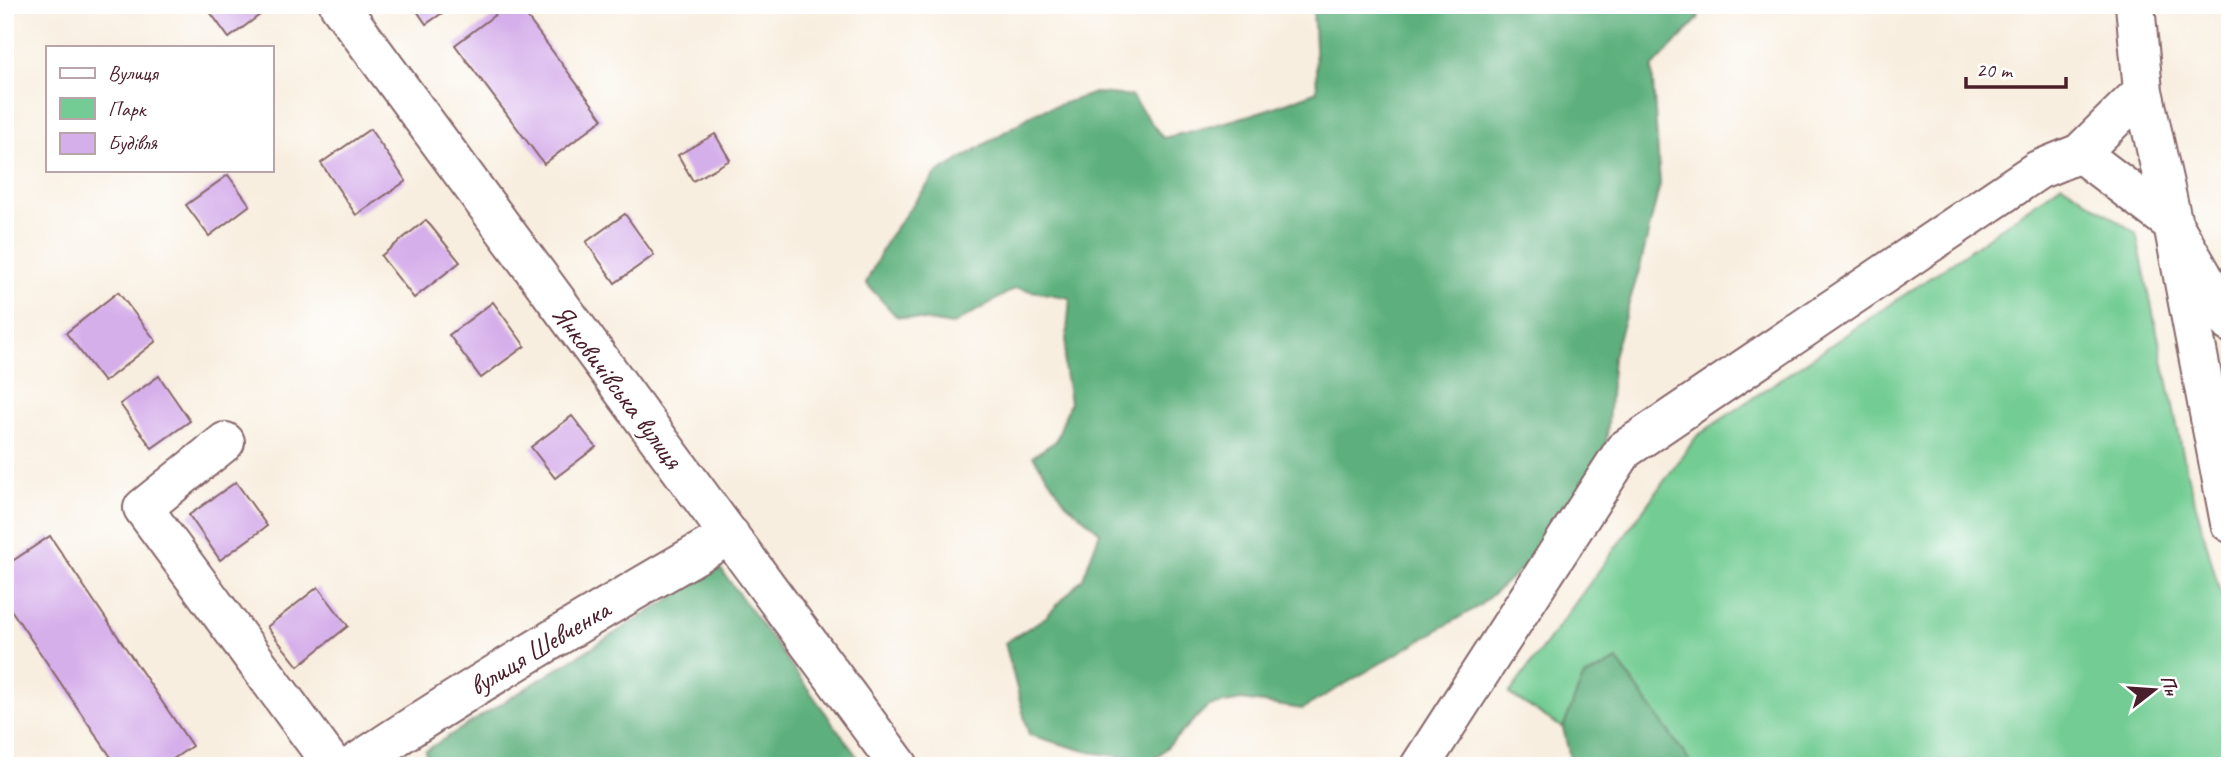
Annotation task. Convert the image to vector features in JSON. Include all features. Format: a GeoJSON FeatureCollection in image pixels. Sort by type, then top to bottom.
{"type":"FeatureCollection","features":[{"type":"Feature","properties":{"kind":"street","name":"Янковичівська вулиця"},"geometry":{"type":"LineString","coordinates":[[339,5],[899,766]]}},
{"type":"Feature","properties":{"kind":"street"},"geometry":{"type":"LineString","coordinates":[[2135,5],[2143,91],[2172,224],[2230,523]]}},
{"type":"Feature","properties":{"kind":"street"},"geometry":{"type":"LineString","coordinates":[[1420,766],[1624,450],[2039,170],[2080,153],[2143,91]]}},
{"type":"Feature","properties":{"kind":"street"},"geometry":{"type":"LineString","coordinates":[[2080,153],[2172,224],[2230,323]]}},
{"type":"Feature","properties":{"kind":"street"},"geometry":{"type":"LineString","coordinates":[[225,442],[143,508],[333,766]]}},
{"type":"Feature","properties":{"kind":"street","name":"вулиця Шевченка"},"geometry":{"type":"LineString","coordinates":[[352,766],[576,623],[730,536]]}},
{"type":"Feature","properties":{"kind":"green space"},"geometry":{"type":"Polygon","coordinates":[[[1313,5],[1700,5],[1698,19],[1652,68],[1660,184],[1640,267],[1613,356],[1605,463],[1529,562],[1479,606],[1302,709],[1242,700],[1208,706],[1153,761],[1089,752],[1029,735],[1005,643],[1046,617],[1083,578],[1100,532],[1066,503],[1033,456],[1056,441],[1070,402],[1064,366],[1070,298],[1016,288],[952,325],[896,316],[866,283],[888,238],[935,175],[1037,112],[1095,93],[1131,96],[1163,138],[1241,118],[1317,91],[1313,5]]]}},
{"type":"Feature","properties":{"kind":"green space"},"geometry":{"type":"Polygon","coordinates":[[[2062,184],[2136,233],[2188,477],[2230,628],[2230,766],[1693,766],[1617,660],[1583,678],[1563,728],[1509,694],[1697,436],[1960,257],[2062,184]]]}},
{"type":"Feature","properties":{"kind":"green space"},"geometry":{"type":"Polygon","coordinates":[[[720,568],[864,766],[430,766],[425,751],[720,568]]]}},
{"type":"Feature","properties":{"kind":"green space"},"geometry":{"type":"Polygon","coordinates":[[[1617,660],[1693,766],[1572,766],[1563,728],[1583,678],[1617,660]]]}},
{"type":"Feature","properties":{"kind":"building"},"geometry":{"type":"Polygon","coordinates":[[[205,5],[273,5],[229,38],[205,5]]]}},
{"type":"Feature","properties":{"kind":"building"},"geometry":{"type":"Polygon","coordinates":[[[413,5],[454,5],[426,24],[413,5]]]}},
{"type":"Feature","properties":{"kind":"building"},"geometry":{"type":"Polygon","coordinates":[[[508,5],[518,5],[603,119],[544,164],[455,45],[508,5]]]}},
{"type":"Feature","properties":{"kind":"building"},"geometry":{"type":"Polygon","coordinates":[[[370,129],[406,181],[356,215],[321,163],[370,129]]]}},
{"type":"Feature","properties":{"kind":"building"},"geometry":{"type":"Polygon","coordinates":[[[715,134],[730,160],[693,181],[678,155],[715,134]]]}},
{"type":"Feature","properties":{"kind":"building"},"geometry":{"type":"Polygon","coordinates":[[[228,175],[250,205],[209,236],[186,205],[228,175]]]}},
{"type":"Feature","properties":{"kind":"building"},"geometry":{"type":"Polygon","coordinates":[[[625,214],[654,255],[615,283],[586,242],[625,214]]]}},
{"type":"Feature","properties":{"kind":"building"},"geometry":{"type":"Polygon","coordinates":[[[426,220],[460,262],[414,298],[381,256],[426,220]]]}},
{"type":"Feature","properties":{"kind":"building"},"geometry":{"type":"Polygon","coordinates":[[[118,292],[156,341],[104,382],[66,333],[118,292]]]}},
{"type":"Feature","properties":{"kind":"building"},"geometry":{"type":"Polygon","coordinates":[[[493,302],[525,346],[481,378],[449,335],[493,302]]]}},
{"type":"Feature","properties":{"kind":"building"},"geometry":{"type":"Polygon","coordinates":[[[159,376],[190,421],[152,448],[120,404],[159,376]]]}},
{"type":"Feature","properties":{"kind":"building"},"geometry":{"type":"Polygon","coordinates":[[[572,416],[596,447],[555,478],[531,447],[572,416]]]}},
{"type":"Feature","properties":{"kind":"building"},"geometry":{"type":"Polygon","coordinates":[[[236,482],[267,526],[220,560],[189,515],[236,482]]]}},
{"type":"Feature","properties":{"kind":"building"},"geometry":{"type":"Polygon","coordinates":[[[50,536],[192,746],[163,766],[117,766],[5,601],[5,566],[50,536]]]}},
{"type":"Feature","properties":{"kind":"building"},"geometry":{"type":"Polygon","coordinates":[[[318,587],[348,626],[298,666],[267,627],[318,587]]]}}]}
